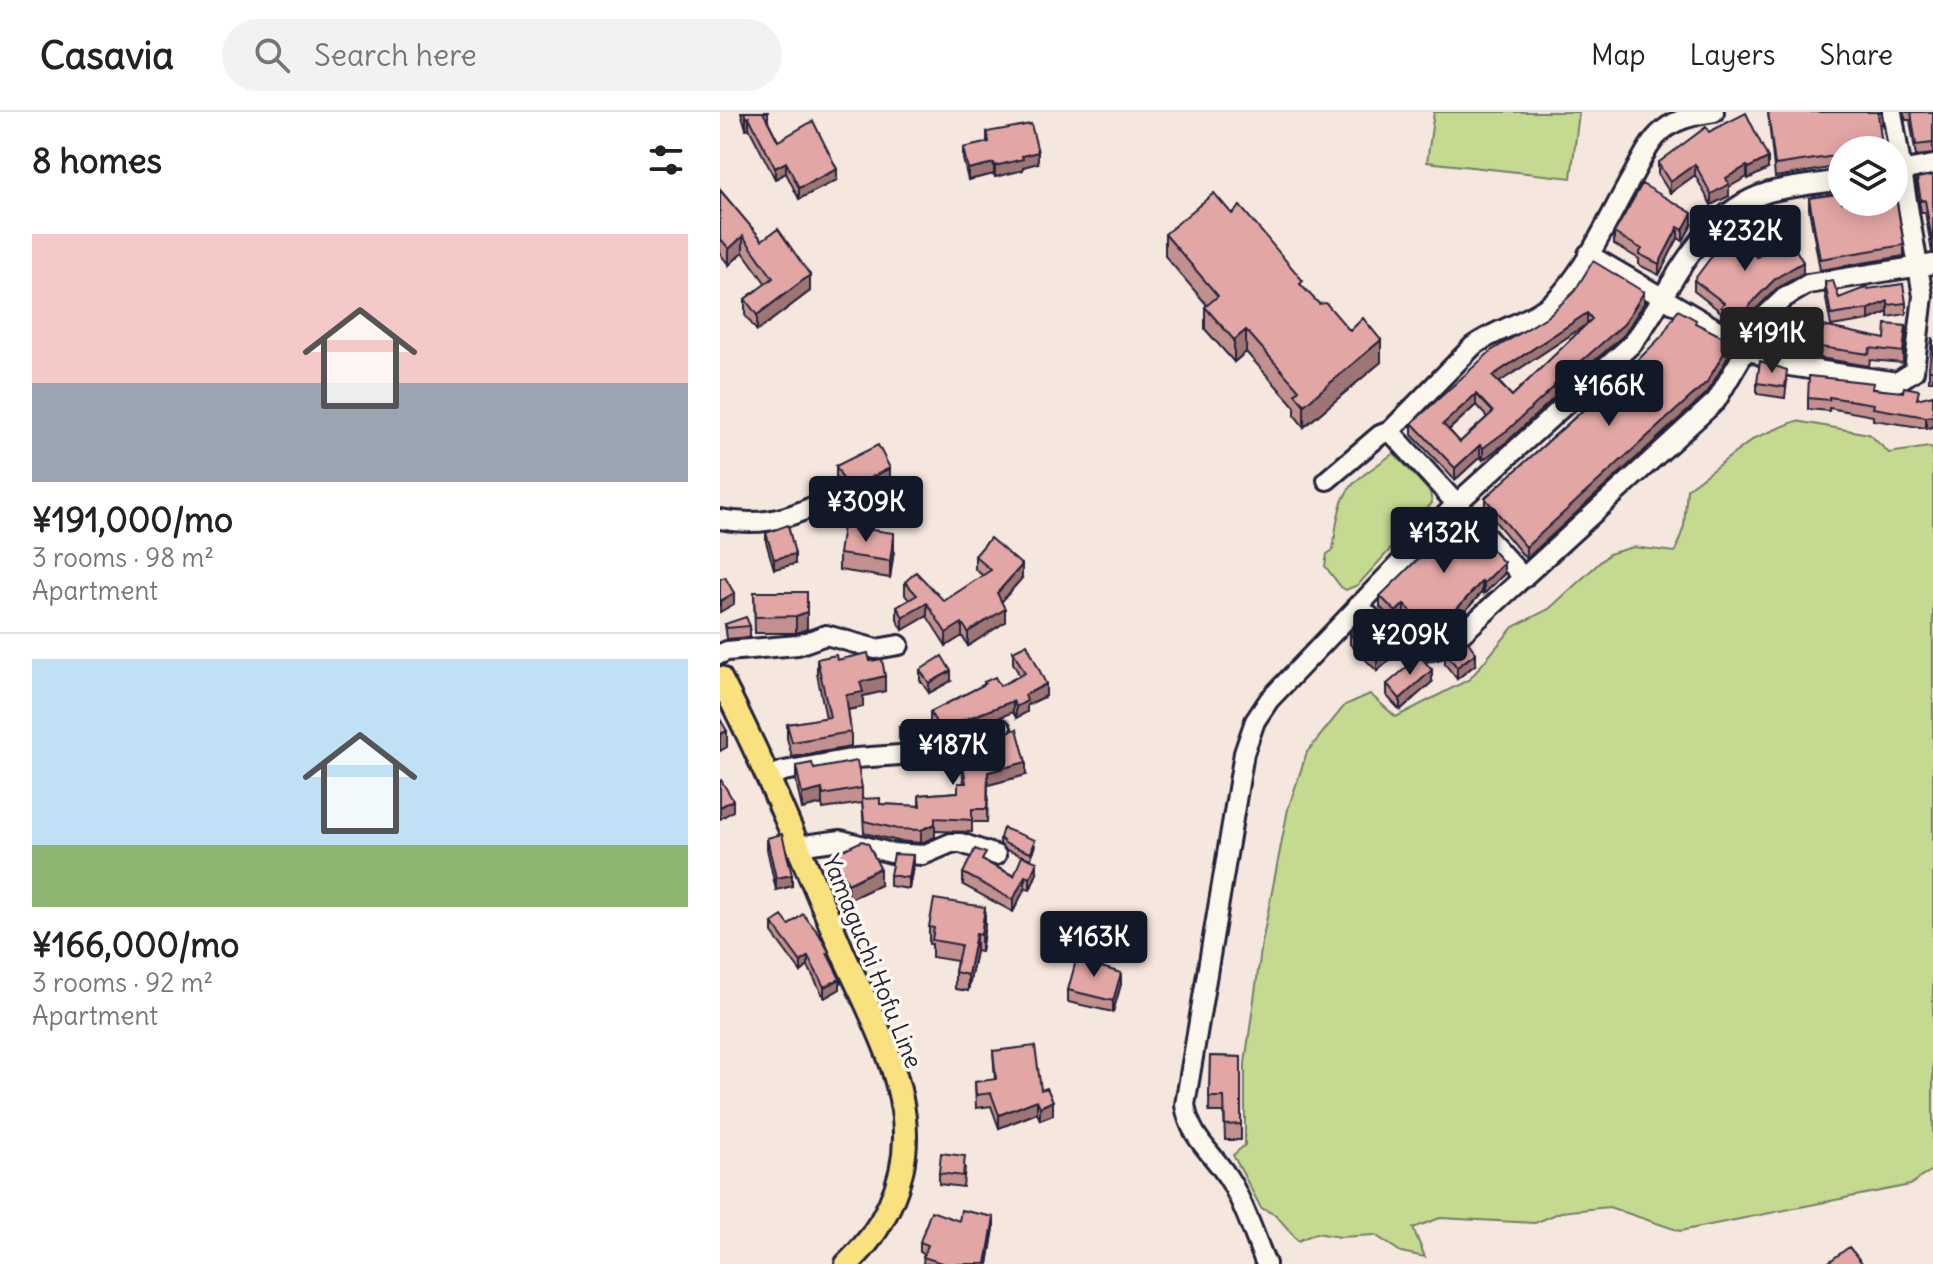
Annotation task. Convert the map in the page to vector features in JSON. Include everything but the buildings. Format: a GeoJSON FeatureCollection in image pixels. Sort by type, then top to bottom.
{"type":"FeatureCollection","features":[{"type":"Feature","properties":{"kind":"main road","name":"Yamaguchi Hofu Line"},"geometry":{"type":"LineString","coordinates":[[720,678],[768,777],[883,1046],[902,1107],[905,1135],[897,1186],[887,1211],[851,1263]]}},
{"type":"Feature","properties":{"kind":"street"},"geometry":{"type":"LineString","coordinates":[[1327,480],[1380,435],[1390,431],[1473,346],[1489,335],[1543,312],[1563,291],[1588,254],[1658,134],[1678,121],[1714,112]]}},
{"type":"Feature","properties":{"kind":"street"},"geometry":{"type":"LineString","coordinates":[[1892,112],[1894,136]]}},
{"type":"Feature","properties":{"kind":"street"},"geometry":{"type":"LineString","coordinates":[[1908,169],[1933,165]]}},
{"type":"Feature","properties":{"kind":"street"},"geometry":{"type":"LineString","coordinates":[[1266,1264],[1234,1187],[1219,1163],[1199,1142],[1188,1120],[1185,1105],[1244,753],[1255,721],[1269,700],[1456,504],[1633,343],[1686,258],[1707,231],[1740,206],[1769,193],[1828,182]]}},
{"type":"Feature","properties":{"kind":"street"},"geometry":{"type":"LineString","coordinates":[[1588,254],[1776,364],[1897,382],[1914,371],[1926,265],[1908,205]]}},
{"type":"Feature","properties":{"kind":"street"},"geometry":{"type":"LineString","coordinates":[[1358,605],[1402,646],[1422,652],[1439,650],[1454,641],[1716,401],[1767,314],[1784,298],[1808,284],[1926,265]]}},
{"type":"Feature","properties":{"kind":"street"},"geometry":{"type":"LineString","coordinates":[[1390,431],[1524,578]]}},
{"type":"Feature","properties":{"kind":"street"},"geometry":{"type":"LineString","coordinates":[[720,519],[744,524],[771,522],[793,517],[816,505]]}},
{"type":"Feature","properties":{"kind":"street"},"geometry":{"type":"LineString","coordinates":[[720,654],[798,645],[826,635],[876,649],[899,645]]}},
{"type":"Feature","properties":{"kind":"street"},"geometry":{"type":"LineString","coordinates":[[768,777],[784,771],[856,758],[945,752],[1001,729]]}},
{"type":"Feature","properties":{"kind":"street"},"geometry":{"type":"LineString","coordinates":[[797,846],[841,840],[891,853],[923,855],[951,843],[961,843],[996,855]]}},
{"type":"Feature","properties":{"kind":"green space"},"geometry":{"type":"Polygon","coordinates":[[[1434,112],[1579,112],[1571,178],[1427,162],[1434,112]]]}},
{"type":"Feature","properties":{"kind":"green space"},"geometry":{"type":"Polygon","coordinates":[[[1796,421],[1869,434],[1889,453],[1929,447],[1933,450],[1933,1169],[1910,1185],[1680,1231],[1609,1207],[1561,1212],[1535,1223],[1440,1218],[1413,1228],[1425,1257],[1401,1252],[1375,1235],[1340,1237],[1316,1233],[1298,1241],[1276,1215],[1261,1208],[1233,1155],[1245,1145],[1245,1063],[1262,943],[1288,809],[1307,752],[1345,705],[1370,694],[1396,717],[1470,679],[1513,627],[1549,609],[1609,554],[1633,547],[1675,552],[1684,526],[1687,489],[1755,438],[1796,421]]]}},
{"type":"Feature","properties":{"kind":"green space"},"geometry":{"type":"Polygon","coordinates":[[[1394,453],[1430,492],[1432,503],[1358,585],[1346,590],[1325,566],[1327,554],[1333,550],[1342,501],[1354,483],[1394,453]]]}}]}
